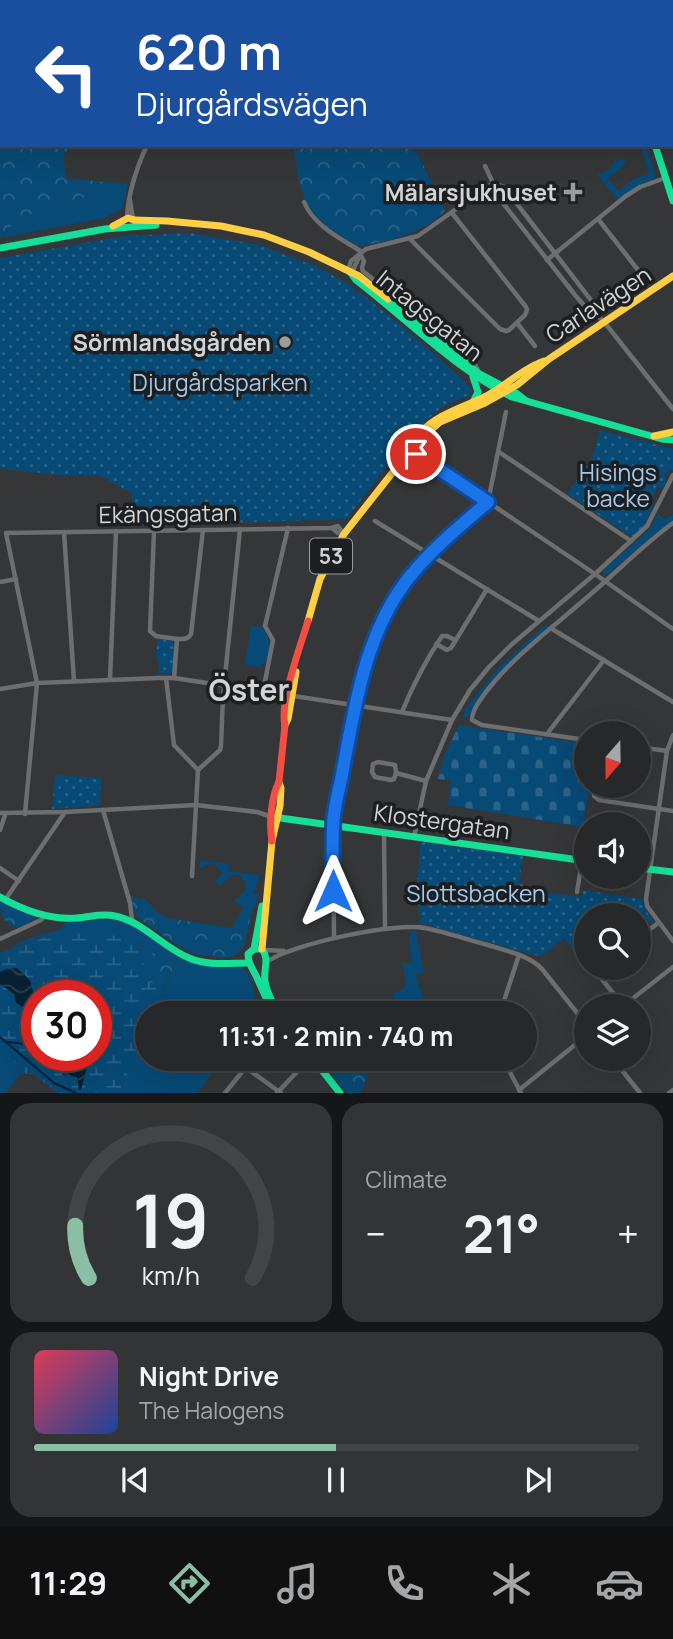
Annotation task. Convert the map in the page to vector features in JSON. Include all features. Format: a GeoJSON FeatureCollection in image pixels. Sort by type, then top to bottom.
{"type":"FeatureCollection","features":[{"type":"Feature","properties":{"kind":"main road"},"geometry":{"type":"LineString","coordinates":[[656,147],[673,201]]}},
{"type":"Feature","properties":{"kind":"main road","name":"Intagsgatan"},"geometry":{"type":"LineString","coordinates":[[0,248],[130,222],[221,226],[264,235],[309,252],[350,272],[356,280],[476,375],[503,390],[525,400],[673,440]]}},
{"type":"Feature","properties":{"kind":"main road","name":"Carlavägen"},"geometry":{"type":"LineString","coordinates":[[410,450],[440,422],[503,390],[535,364],[549,359],[602,320],[672,278]]}},
{"type":"Feature","properties":{"kind":"main road"},"geometry":{"type":"LineString","coordinates":[[470,403],[479,390],[476,375]]}},
{"type":"Feature","properties":{"kind":"main road","name":"Carlavägen"},"geometry":{"type":"LineString","coordinates":[[260,950],[257,926],[268,880],[272,841],[270,832],[275,815],[285,725],[283,718],[320,579],[344,534],[421,432],[449,412],[503,390]]}},
{"type":"Feature","properties":{"kind":"main road","name":"Intagsgatan"},"geometry":{"type":"LineString","coordinates":[[652,436],[673,432]]}},
{"type":"Feature","properties":{"kind":"main road","name":"Klostergatan"},"geometry":{"type":"LineString","coordinates":[[275,815],[574,860]]}},
{"type":"Feature","properties":{"kind":"main road"},"geometry":{"type":"LineString","coordinates":[[651,869],[673,872]]}},
{"type":"Feature","properties":{"kind":"main road"},"geometry":{"type":"LineString","coordinates":[[3,899],[46,915],[72,918],[112,915],[132,920],[192,959],[249,963],[261,969],[266,963]]}},
{"type":"Feature","properties":{"kind":"main road"},"geometry":{"type":"LineString","coordinates":[[249,963],[250,952],[260,950]]}},
{"type":"Feature","properties":{"kind":"main road","name":"53"},"geometry":{"type":"LineString","coordinates":[[260,950],[267,956],[265,983],[272,1001]]}},
{"type":"Feature","properties":{"kind":"main road","name":"53"},"geometry":{"type":"LineString","coordinates":[[249,963],[268,1001]]}},
{"type":"Feature","properties":{"kind":"main road"},"geometry":{"type":"LineString","coordinates":[[321,1071],[340,1093]]}},
{"type":"Feature","properties":{"kind":"street"},"geometry":{"type":"LineString","coordinates":[[130,222],[130,200],[146,147]]}},
{"type":"Feature","properties":{"kind":"street"},"geometry":{"type":"LineString","coordinates":[[485,166],[495,193],[587,309],[602,320]]}},
{"type":"Feature","properties":{"kind":"street"},"geometry":{"type":"LineString","coordinates":[[547,260],[633,191],[665,178]]}},
{"type":"Feature","properties":{"kind":"street"},"geometry":{"type":"LineString","coordinates":[[350,272],[361,253],[371,247],[410,239],[426,231],[493,183]]}},
{"type":"Feature","properties":{"kind":"street"},"geometry":{"type":"LineString","coordinates":[[493,183],[504,187],[594,304],[602,320],[673,409]]}},
{"type":"Feature","properties":{"kind":"street"},"geometry":{"type":"LineString","coordinates":[[304,202],[323,227],[361,253]]}},
{"type":"Feature","properties":{"kind":"street"},"geometry":{"type":"LineString","coordinates":[[410,239],[500,329],[506,331],[527,313],[526,307],[452,212]]}},
{"type":"Feature","properties":{"kind":"street"},"geometry":{"type":"LineString","coordinates":[[598,219],[642,275]]}},
{"type":"Feature","properties":{"kind":"street","name":"Intagsgatan"},"geometry":{"type":"LineString","coordinates":[[361,253],[363,271],[474,363],[478,370],[476,375]]}},
{"type":"Feature","properties":{"kind":"street"},"geometry":{"type":"LineString","coordinates":[[587,309],[594,304]]}},
{"type":"Feature","properties":{"kind":"street"},"geometry":{"type":"LineString","coordinates":[[517,323],[535,346]]}},
{"type":"Feature","properties":{"kind":"street"},"geometry":{"type":"LineString","coordinates":[[334,938],[333,825],[365,662],[386,614],[403,586],[430,554],[488,502],[506,412]]}},
{"type":"Feature","properties":{"kind":"street"},"geometry":{"type":"LineString","coordinates":[[410,450],[672,626]]}},
{"type":"Feature","properties":{"kind":"street"},"geometry":{"type":"LineString","coordinates":[[499,452],[632,541]]}},
{"type":"Feature","properties":{"kind":"street"},"geometry":{"type":"LineString","coordinates":[[414,837],[426,781],[452,720],[470,690],[511,645],[632,541],[649,523],[673,475]]}},
{"type":"Feature","properties":{"kind":"street"},"geometry":{"type":"LineString","coordinates":[[375,521],[539,621]]}},
{"type":"Feature","properties":{"kind":"street"},"geometry":{"type":"LineString","coordinates":[[574,738],[482,725],[472,720],[472,712],[503,672],[522,654],[658,533],[673,523]]}},
{"type":"Feature","properties":{"kind":"street"},"geometry":{"type":"LineString","coordinates":[[263,692],[273,640],[265,626],[288,528]]}},
{"type":"Feature","properties":{"kind":"street","name":"Ekängsgatan"},"geometry":{"type":"LineString","coordinates":[[16,579],[6,533],[331,528],[344,534]]}},
{"type":"Feature","properties":{"kind":"street"},"geometry":{"type":"LineString","coordinates":[[192,876],[198,770],[221,746],[224,686],[240,529]]}},
{"type":"Feature","properties":{"kind":"street"},"geometry":{"type":"LineString","coordinates":[[154,531],[150,631],[156,636],[185,639],[191,634],[203,530]]}},
{"type":"Feature","properties":{"kind":"street"},"geometry":{"type":"LineString","coordinates":[[110,680],[116,531]]}},
{"type":"Feature","properties":{"kind":"street"},"geometry":{"type":"LineString","coordinates":[[64,532],[74,681]]}},
{"type":"Feature","properties":{"kind":"street"},"geometry":{"type":"LineString","coordinates":[[0,583],[16,579],[37,683],[25,814]]}},
{"type":"Feature","properties":{"kind":"street"},"geometry":{"type":"LineString","coordinates":[[436,644],[450,649],[487,589]]}},
{"type":"Feature","properties":{"kind":"street"},"geometry":{"type":"LineString","coordinates":[[552,629],[673,702]]}},
{"type":"Feature","properties":{"kind":"street"},"geometry":{"type":"LineString","coordinates":[[402,712],[436,644],[444,635],[455,640]]}},
{"type":"Feature","properties":{"kind":"street"},"geometry":{"type":"LineString","coordinates":[[174,678],[177,639]]}},
{"type":"Feature","properties":{"kind":"street"},"geometry":{"type":"LineString","coordinates":[[547,734],[604,660]]}},
{"type":"Feature","properties":{"kind":"street"},"geometry":{"type":"LineString","coordinates":[[166,678],[174,745],[198,770]]}},
{"type":"Feature","properties":{"kind":"street"},"geometry":{"type":"LineString","coordinates":[[0,689],[37,683],[174,678],[452,720]]}},
{"type":"Feature","properties":{"kind":"street"},"geometry":{"type":"LineString","coordinates":[[651,869],[667,751],[673,735]]}},
{"type":"Feature","properties":{"kind":"street"},"geometry":{"type":"LineString","coordinates":[[651,749],[667,751]]}},
{"type":"Feature","properties":{"kind":"street"},"geometry":{"type":"LineString","coordinates":[[378,762],[395,765],[396,774],[391,780],[375,777],[372,772],[373,764],[378,762]]}},
{"type":"Feature","properties":{"kind":"street"},"geometry":{"type":"LineString","coordinates":[[396,774],[426,781]]}},
{"type":"Feature","properties":{"kind":"street"},"geometry":{"type":"LineString","coordinates":[[596,798],[673,811]]}},
{"type":"Feature","properties":{"kind":"street","name":"Klostergatan"},"geometry":{"type":"LineString","coordinates":[[2,814],[196,805],[260,813],[268,811],[275,815]]}},
{"type":"Feature","properties":{"kind":"street"},"geometry":{"type":"LineString","coordinates":[[103,810],[130,903],[132,920]]}},
{"type":"Feature","properties":{"kind":"street"},"geometry":{"type":"LineString","coordinates":[[3,899],[19,881],[65,812]]}},
{"type":"Feature","properties":{"kind":"street"},"geometry":{"type":"LineString","coordinates":[[0,831],[2,814]]}},
{"type":"Feature","properties":{"kind":"street"},"geometry":{"type":"LineString","coordinates":[[384,833],[385,929]]}},
{"type":"Feature","properties":{"kind":"street"},"geometry":{"type":"LineString","coordinates":[[0,868],[19,881]]}},
{"type":"Feature","properties":{"kind":"street"},"geometry":{"type":"LineString","coordinates":[[648,889],[646,904],[673,941]]}},
{"type":"Feature","properties":{"kind":"street"},"geometry":{"type":"LineString","coordinates":[[0,939],[41,920],[46,915]]}},
{"type":"Feature","properties":{"kind":"street"},"geometry":{"type":"LineString","coordinates":[[651,929],[658,923]]}},
{"type":"Feature","properties":{"kind":"street"},"geometry":{"type":"LineString","coordinates":[[260,950],[285,951],[334,938],[385,929],[425,928],[519,955],[538,964],[574,1009]]}},
{"type":"Feature","properties":{"kind":"street"},"geometry":{"type":"LineString","coordinates":[[266,963],[285,951]]}},
{"type":"Feature","properties":{"kind":"street"},"geometry":{"type":"LineString","coordinates":[[504,1001],[519,955]]}},
{"type":"Feature","properties":{"kind":"street"},"geometry":{"type":"LineString","coordinates":[[639,994],[673,968]]}},
{"type":"Feature","properties":{"kind":"street"},"geometry":{"type":"LineString","coordinates":[[603,980],[614,994]]}},
{"type":"Feature","properties":{"kind":"street"},"geometry":{"type":"LineString","coordinates":[[509,1071],[520,1091],[574,1046]]}},
{"type":"Feature","properties":{"kind":"street"},"geometry":{"type":"LineString","coordinates":[[225,1093],[243,1071]]}},
{"type":"Feature","properties":{"kind":"street"},"geometry":{"type":"LineString","coordinates":[[251,1071],[279,1092],[299,1071]]}},
{"type":"Feature","properties":{"kind":"street"},"geometry":{"type":"LineString","coordinates":[[623,1071],[640,1093]]}},
{"type":"Feature","properties":{"kind":"street"},"geometry":{"type":"LineString","coordinates":[[669,1093],[673,1090]]}},
{"type":"Feature","properties":{"kind":"green space"},"geometry":{"type":"Polygon","coordinates":[[[0,147],[69,147],[64,154],[65,178],[106,182],[86,197],[48,207],[17,220],[0,239],[0,147]]]}},
{"type":"Feature","properties":{"kind":"green space"},"geometry":{"type":"Polygon","coordinates":[[[293,147],[411,147],[419,156],[445,211],[426,226],[404,236],[357,246],[317,218],[306,202],[293,147]]]}},
{"type":"Feature","properties":{"kind":"green space"},"geometry":{"type":"Polygon","coordinates":[[[641,147],[647,147],[656,178],[641,184],[618,201],[597,174],[598,172],[601,175],[614,164],[615,159],[625,160],[626,164],[608,178],[618,191],[635,178],[649,174],[641,147]]]}},
{"type":"Feature","properties":{"kind":"green space"},"geometry":{"type":"Polygon","coordinates":[[[106,182],[128,184],[122,209],[105,218],[2,238],[17,220],[48,207],[86,197],[106,182]]]}},
{"type":"Feature","properties":{"kind":"green space","name":"Djurgårdsparken"},"geometry":{"type":"Polygon","coordinates":[[[190,233],[260,245],[309,262],[354,287],[355,293],[357,294],[357,290],[386,313],[471,388],[469,395],[442,407],[406,438],[346,519],[133,526],[132,493],[99,475],[60,475],[0,467],[0,258],[124,236],[190,233]]]}},
{"type":"Feature","properties":{"kind":"green space","name":"Hisings backe"},"geometry":{"type":"Polygon","coordinates":[[[600,430],[673,449],[673,470],[665,472],[664,489],[658,486],[650,502],[654,505],[644,526],[632,537],[567,494],[592,458],[600,430]]]}},
{"type":"Feature","properties":{"kind":"green space"},"geometry":{"type":"Polygon","coordinates":[[[658,513],[665,519],[673,514],[673,521],[608,574],[601,572],[650,529],[658,513]]]}},
{"type":"Feature","properties":{"kind":"green space"},"geometry":{"type":"Polygon","coordinates":[[[263,625],[269,641],[266,662],[260,665],[262,668],[245,665],[251,626],[263,625]]]}},
{"type":"Feature","properties":{"kind":"green space"},"geometry":{"type":"Polygon","coordinates":[[[545,625],[549,627],[481,695],[467,718],[463,717],[465,709],[499,667],[545,625]]]}},
{"type":"Feature","properties":{"kind":"green space"},"geometry":{"type":"Polygon","coordinates":[[[156,639],[173,641],[175,644],[171,674],[158,673],[156,639]]]}},
{"type":"Feature","properties":{"kind":"green space"},"geometry":{"type":"Polygon","coordinates":[[[459,725],[574,742],[574,798],[588,798],[586,812],[574,812],[574,826],[448,805],[451,781],[438,779],[444,756],[459,725]]]}},
{"type":"Feature","properties":{"kind":"green space"},"geometry":{"type":"Polygon","coordinates":[[[55,775],[101,778],[100,805],[52,809],[55,775]]]}},
{"type":"Feature","properties":{"kind":"green space","name":"Slottsbacken"},"geometry":{"type":"Polygon","coordinates":[[[420,842],[523,856],[519,883],[534,891],[580,897],[582,890],[642,899],[643,903],[574,903],[574,951],[564,938],[542,956],[420,923],[417,887],[420,842]]]}},
{"type":"Feature","properties":{"kind":"green space"},"geometry":{"type":"Polygon","coordinates":[[[200,860],[229,864],[229,871],[257,875],[261,870],[255,890],[244,908],[234,901],[244,892],[246,883],[239,875],[231,876],[220,886],[215,881],[222,873],[215,864],[199,869],[200,860]]]}},
{"type":"Feature","properties":{"kind":"green space"},"geometry":{"type":"Polygon","coordinates":[[[251,894],[259,894],[244,947],[230,957],[194,954],[174,943],[136,916],[130,895],[139,900],[143,897],[167,918],[232,928],[251,894]]]}},
{"type":"Feature","properties":{"kind":"green space"},"geometry":{"type":"Polygon","coordinates":[[[0,901],[39,917],[17,928],[3,918],[0,901]]]}},
{"type":"Feature","properties":{"kind":"green space"},"geometry":{"type":"Polygon","coordinates":[[[112,919],[128,923],[140,928],[173,954],[187,961],[231,965],[243,969],[250,978],[256,998],[245,1001],[159,1001],[176,963],[148,951],[139,943],[52,935],[9,949],[27,939],[60,930],[66,922],[112,919]]]}},
{"type":"Feature","properties":{"kind":"green space"},"geometry":{"type":"Polygon","coordinates":[[[416,931],[424,973],[416,975],[424,1001],[395,1001],[391,994],[403,990],[406,981],[402,963],[411,963],[409,932],[416,931]]]}},
{"type":"Feature","properties":{"kind":"green space"},"geometry":{"type":"Polygon","coordinates":[[[84,933],[118,936],[148,951],[141,971],[151,983],[165,986],[159,1001],[135,1001],[135,1056],[119,1093],[58,1093],[33,1074],[21,1073],[7,1047],[0,1041],[0,953],[52,935],[84,933]]]}},
{"type":"Feature","properties":{"kind":"green space"},"geometry":{"type":"Polygon","coordinates":[[[148,951],[176,963],[165,986],[151,983],[141,971],[148,951]]]}},
{"type":"Feature","properties":{"kind":"green space"},"geometry":{"type":"Polygon","coordinates":[[[0,1041],[7,1047],[21,1073],[6,1093],[0,1093],[0,1041]]]}},
{"type":"Feature","properties":{"kind":"green space"},"geometry":{"type":"Polygon","coordinates":[[[135,1056],[135,1071],[214,1071],[198,1093],[119,1093],[135,1056]]]}},
{"type":"Feature","properties":{"kind":"green space"},"geometry":{"type":"Polygon","coordinates":[[[329,1071],[354,1071],[348,1077],[334,1077],[329,1071]]]}},
{"type":"Feature","properties":{"kind":"green space"},"geometry":{"type":"Polygon","coordinates":[[[354,1071],[370,1071],[360,1093],[347,1093],[334,1077],[348,1077],[354,1071]]]}},
{"type":"Feature","properties":{"kind":"water"},"geometry":{"type":"Polygon","coordinates":[[[17,968],[29,980],[21,980],[21,1006],[16,1003],[14,994],[0,984],[0,972],[17,968]]]}},
{"type":"Feature","properties":{"kind":"water"},"geometry":{"type":"Polygon","coordinates":[[[59,1071],[86,1071],[81,1090],[77,1077],[63,1075],[59,1071]]]}},
{"type":"Feature","properties":{"kind":"waterway"},"geometry":{"type":"LineString","coordinates":[[0,1037],[54,1083],[76,1093]]}},
{"type":"Feature","properties":{"kind":"waterway"},"geometry":{"type":"LineString","coordinates":[[7,1042],[21,1043]]}},
{"type":"Feature","properties":{"kind":"traffic: fast"},"geometry":{"type":"LineString","coordinates":[[656,147],[673,201]]}},
{"type":"Feature","properties":{"kind":"traffic: fast"},"geometry":{"type":"LineString","coordinates":[[0,248],[105,229],[156,225]]}},
{"type":"Feature","properties":{"kind":"traffic: fast"},"geometry":{"type":"LineString","coordinates":[[350,272],[356,280],[450,357],[512,397],[673,440]]}},
{"type":"Feature","properties":{"kind":"traffic: fast"},"geometry":{"type":"LineString","coordinates":[[388,299],[478,373],[525,400]]}},
{"type":"Feature","properties":{"kind":"traffic: fast"},"geometry":{"type":"LineString","coordinates":[[473,377],[478,392],[474,400]]}},
{"type":"Feature","properties":{"kind":"traffic: fast"},"geometry":{"type":"LineString","coordinates":[[273,817],[574,859]]}},
{"type":"Feature","properties":{"kind":"traffic: fast"},"geometry":{"type":"LineString","coordinates":[[651,869],[673,872]]}},
{"type":"Feature","properties":{"kind":"traffic: fast"},"geometry":{"type":"LineString","coordinates":[[0,897],[47,916],[77,918],[105,915],[125,919],[196,961],[218,964],[248,963]]}},
{"type":"Feature","properties":{"kind":"traffic: fast"},"geometry":{"type":"LineString","coordinates":[[254,949],[262,906]]}},
{"type":"Feature","properties":{"kind":"traffic: fast"},"geometry":{"type":"LineString","coordinates":[[254,949],[262,949],[264,953],[266,986],[272,1001]]}},
{"type":"Feature","properties":{"kind":"traffic: fast"},"geometry":{"type":"LineString","coordinates":[[254,949],[248,954],[249,961],[268,1001]]}},
{"type":"Feature","properties":{"kind":"traffic: fast"},"geometry":{"type":"LineString","coordinates":[[323,1071],[340,1093]]}},
{"type":"Feature","properties":{"kind":"traffic: slow"},"geometry":{"type":"LineString","coordinates":[[113,226],[128,218],[134,220]]}},
{"type":"Feature","properties":{"kind":"traffic: slow"},"geometry":{"type":"LineString","coordinates":[[134,220],[221,226],[264,235],[309,252],[359,276],[388,299]]}},
{"type":"Feature","properties":{"kind":"traffic: slow"},"geometry":{"type":"LineString","coordinates":[[308,621],[320,579],[344,534],[425,435],[440,422],[485,403],[517,385],[549,359],[673,276]]}},
{"type":"Feature","properties":{"kind":"traffic: slow"},"geometry":{"type":"LineString","coordinates":[[398,463],[428,425],[488,395],[544,361]]}},
{"type":"Feature","properties":{"kind":"traffic: slow"},"geometry":{"type":"LineString","coordinates":[[654,436],[673,432]]}},
{"type":"Feature","properties":{"kind":"traffic: slow"},"geometry":{"type":"LineString","coordinates":[[285,725],[296,672]]}},
{"type":"Feature","properties":{"kind":"traffic: slow"},"geometry":{"type":"LineString","coordinates":[[262,949],[272,841],[280,806],[279,782]]}},
{"type":"Feature","properties":{"kind":"traffic: jam"},"geometry":{"type":"LineString","coordinates":[[272,841],[271,811],[279,782],[285,703],[308,621]]}},
{"type":"Feature","properties":{"kind":"place","name":"Mälarsjukhuset"},"geometry":{"type":"Point","coordinates":[573,192]}},
{"type":"Feature","properties":{"kind":"place","name":"Sörmlandsgården"},"geometry":{"type":"Point","coordinates":[285,342]}},
{"type":"Feature","properties":{"kind":"district","name":"Öster"},"geometry":{"type":"Point","coordinates":[249,689]}},
{"type":"Feature","properties":{"kind":"route"},"geometry":{"type":"LineString","coordinates":[[333,891],[333,825],[365,662],[377,632],[403,586],[430,554],[488,502],[416,454]]}}]}
